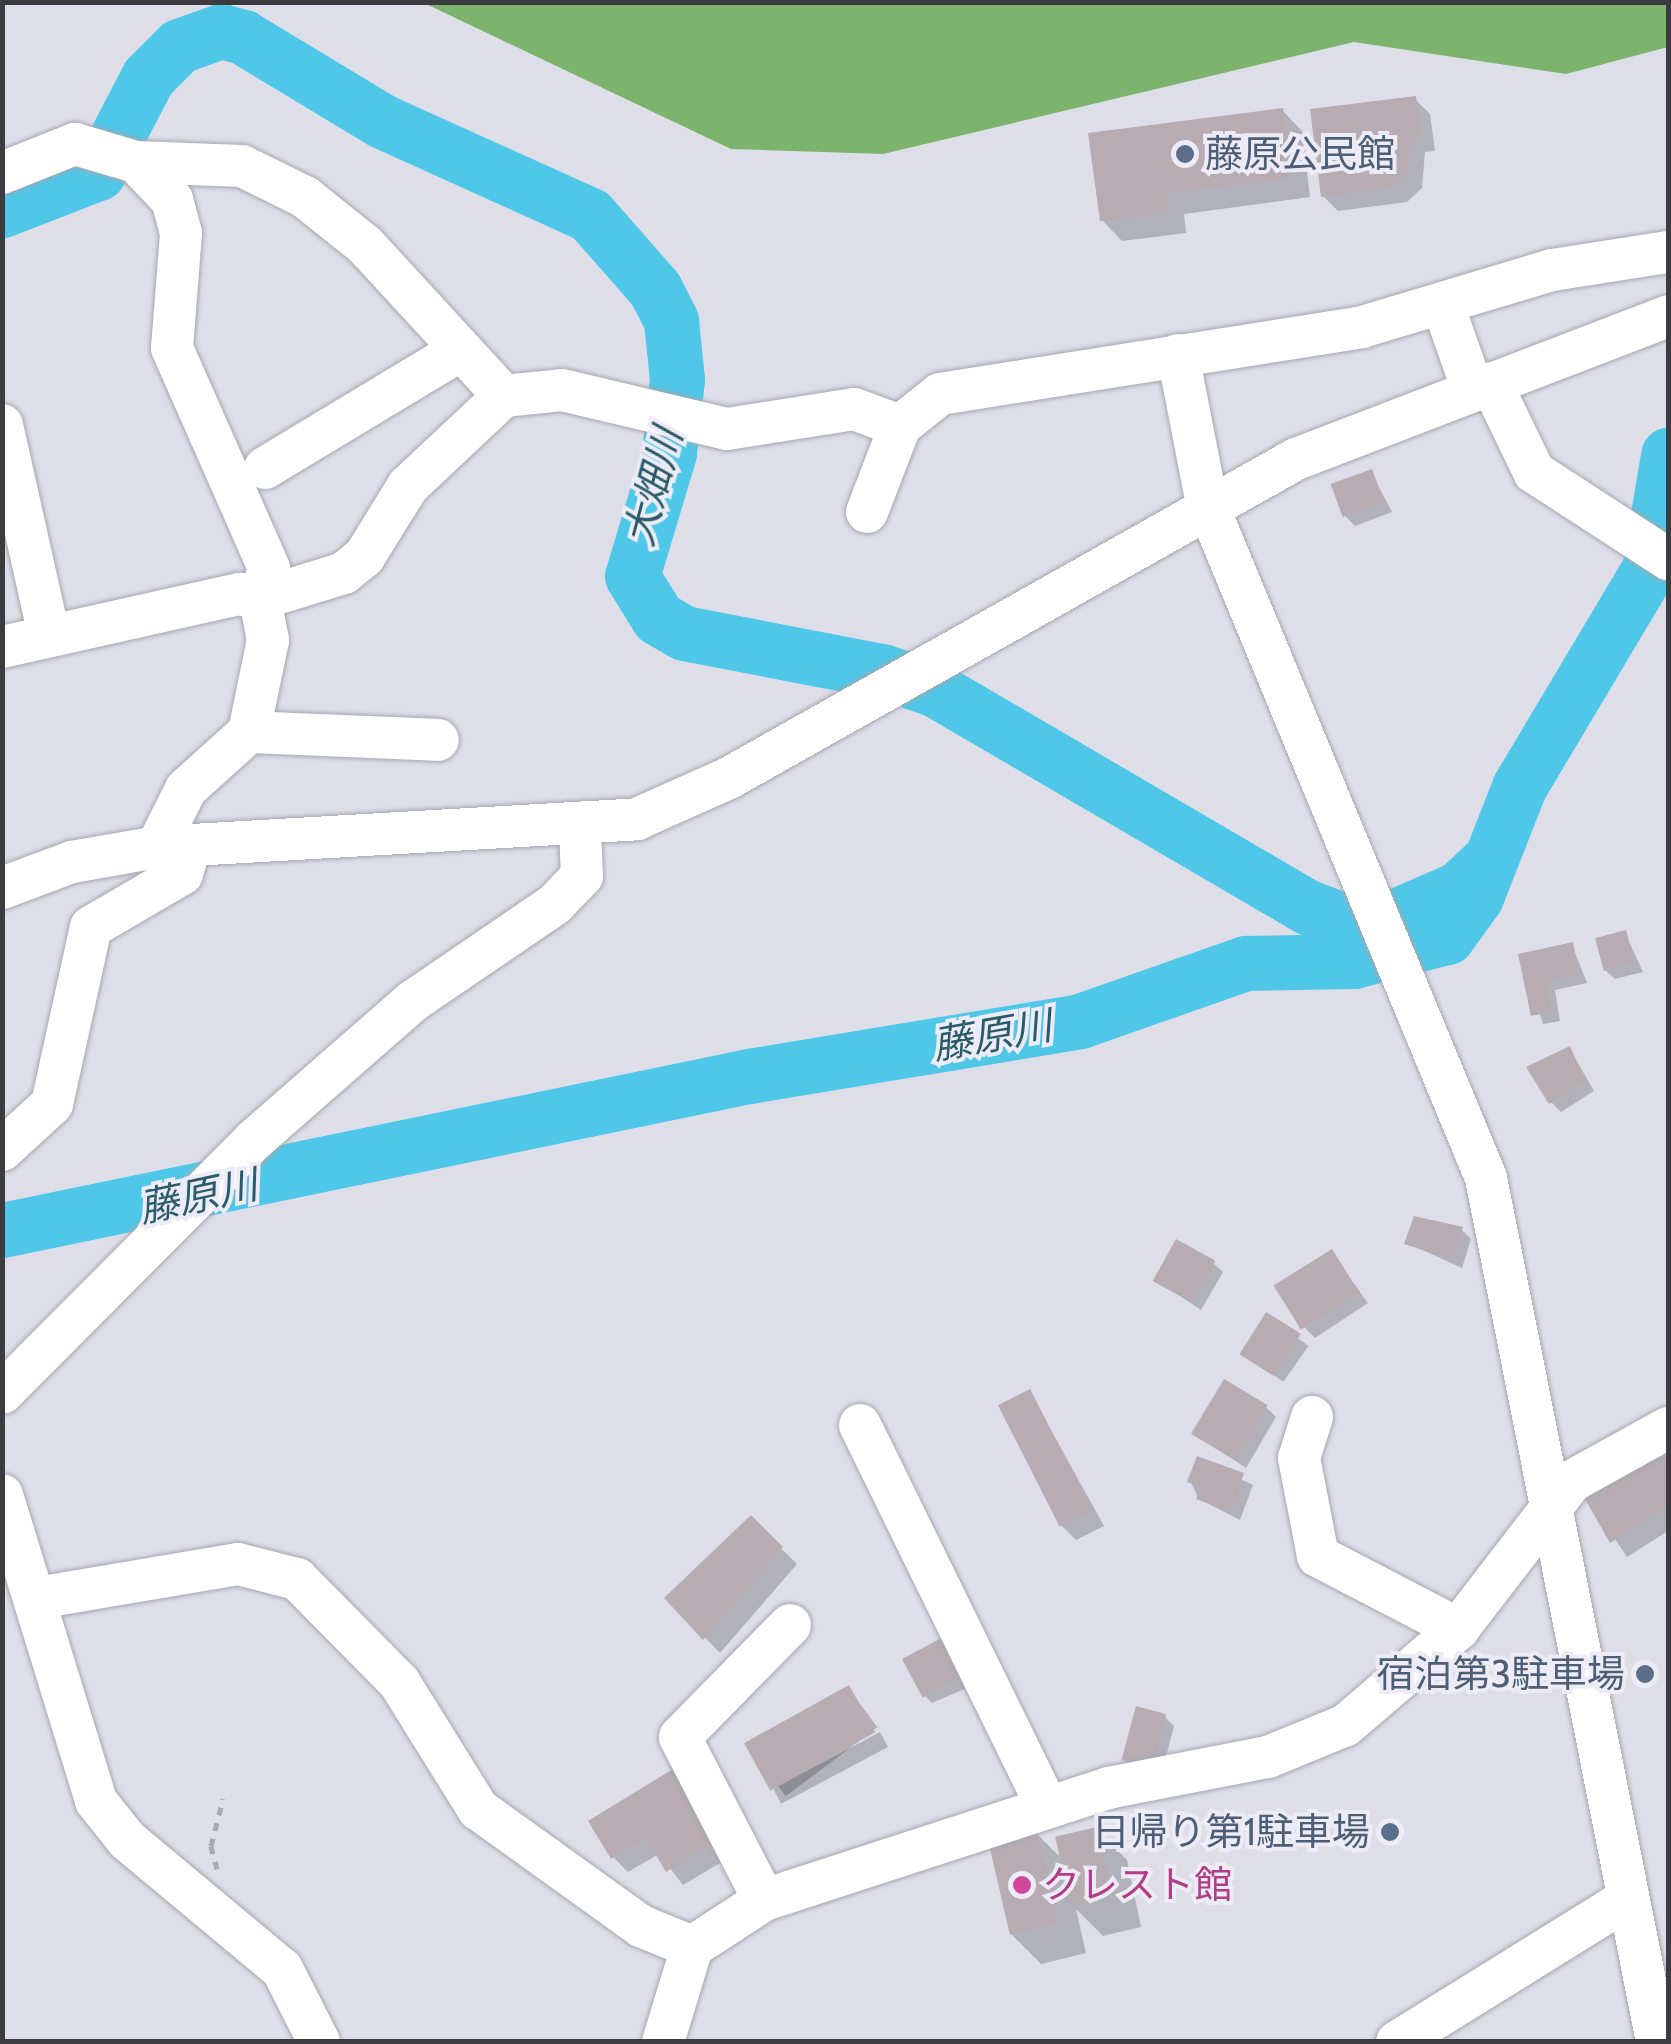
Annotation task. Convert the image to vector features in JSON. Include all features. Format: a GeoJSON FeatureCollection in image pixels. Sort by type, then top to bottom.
{"type":"FeatureCollection","features":[{"type":"Feature","properties":{"kind":"street"},"geometry":{"type":"LineString","coordinates":[[2,173],[75,144],[118,157],[242,166],[305,197],[365,245],[457,352],[504,396]]}},
{"type":"Feature","properties":{"kind":"street"},"geometry":{"type":"LineString","coordinates":[[2,1150],[52,1104],[90,927],[182,874],[174,847],[186,789],[249,732],[268,640],[260,599],[269,568],[172,348],[181,233],[172,200],[118,157]]}},
{"type":"Feature","properties":{"kind":"street"},"geometry":{"type":"LineString","coordinates":[[867,512],[900,426],[940,394],[1178,355],[1444,304],[1610,256],[1668,252]]}},
{"type":"Feature","properties":{"kind":"street"},"geometry":{"type":"LineString","coordinates":[[1444,304],[1482,386],[1534,472],[1614,528],[1668,559]]}},
{"type":"Feature","properties":{"kind":"street"},"geometry":{"type":"LineString","coordinates":[[2,888],[72,862],[174,847],[580,828],[686,802],[1207,504],[1482,386],[1668,316]]}},
{"type":"Feature","properties":{"kind":"street"},"geometry":{"type":"LineString","coordinates":[[266,468],[457,352]]}},
{"type":"Feature","properties":{"kind":"street"},"geometry":{"type":"LineString","coordinates":[[1178,355],[1207,504],[1486,1178],[1656,2042]]}},
{"type":"Feature","properties":{"kind":"street"},"geometry":{"type":"LineString","coordinates":[[2,646],[240,594],[260,599],[344,573],[364,557],[408,486],[504,396],[562,390],[676,418],[759,427],[854,409],[900,426]]}},
{"type":"Feature","properties":{"kind":"street"},"geometry":{"type":"LineString","coordinates":[[2,425],[48,636]]}},
{"type":"Feature","properties":{"kind":"street"},"geometry":{"type":"LineString","coordinates":[[249,732],[438,740]]}},
{"type":"Feature","properties":{"kind":"street"},"geometry":{"type":"LineString","coordinates":[[2,1392],[254,1140],[413,1001],[555,904],[582,876],[580,828]]}},
{"type":"Feature","properties":{"kind":"street"},"geometry":{"type":"LineString","coordinates":[[1312,1418],[1298,1458],[1318,1556],[1458,1629]]}},
{"type":"Feature","properties":{"kind":"street"},"geometry":{"type":"LineString","coordinates":[[860,1425],[1047,1807]]}},
{"type":"Feature","properties":{"kind":"street"},"geometry":{"type":"LineString","coordinates":[[663,2042],[692,1946],[764,1900],[1047,1807],[1318,1741],[1372,1707],[1458,1629],[1572,1481],[1668,1428]]}},
{"type":"Feature","properties":{"kind":"street"},"geometry":{"type":"LineString","coordinates":[[2,1495],[38,1598],[76,1756],[96,1801],[128,1840],[282,1969],[319,2042]]}},
{"type":"Feature","properties":{"kind":"street"},"geometry":{"type":"LineString","coordinates":[[38,1598],[238,1564],[297,1579],[400,1682],[478,1809],[641,1926],[692,1946]]}},
{"type":"Feature","properties":{"kind":"street"},"geometry":{"type":"LineString","coordinates":[[764,1900],[680,1737],[790,1624]]}},
{"type":"Feature","properties":{"kind":"street"},"geometry":{"type":"LineString","coordinates":[[1397,2042],[1626,1900]]}},
{"type":"Feature","properties":{"kind":"path"},"geometry":{"type":"LineString","coordinates":[[222,1885],[211,1846],[223,1799]]}},
{"type":"Feature","properties":{"kind":"green space"},"geometry":{"type":"Polygon","coordinates":[[[1668,2],[1668,47],[1566,74],[1354,42],[883,154],[731,149],[424,3],[1668,2]]]}},
{"type":"Feature","properties":{"kind":"building"},"geometry":{"type":"Polygon","coordinates":[[[1416,96],[1421,136],[1410,138],[1408,173],[1391,188],[1321,197],[1310,109],[1416,96]]]}},
{"type":"Feature","properties":{"kind":"building"},"geometry":{"type":"Polygon","coordinates":[[[1283,108],[1291,178],[1165,194],[1167,213],[1100,221],[1088,133],[1283,108]]]}},
{"type":"Feature","properties":{"kind":"building"},"geometry":{"type":"Polygon","coordinates":[[[1372,469],[1384,502],[1343,517],[1331,484],[1372,469]]]}},
{"type":"Feature","properties":{"kind":"building"},"geometry":{"type":"Polygon","coordinates":[[[1626,930],[1635,963],[1604,971],[1595,938],[1626,930]]]}},
{"type":"Feature","properties":{"kind":"building"},"geometry":{"type":"Polygon","coordinates":[[[1573,942],[1579,974],[1547,981],[1551,1012],[1531,1016],[1518,954],[1573,942]]]}},
{"type":"Feature","properties":{"kind":"building"},"geometry":{"type":"Polygon","coordinates":[[[1570,1046],[1585,1081],[1549,1104],[1526,1067],[1570,1046]]]}},
{"type":"Feature","properties":{"kind":"building"},"geometry":{"type":"Polygon","coordinates":[[[1414,1216],[1463,1227],[1452,1259],[1404,1244],[1414,1216]]]}},
{"type":"Feature","properties":{"kind":"building"},"geometry":{"type":"Polygon","coordinates":[[[1176,1239],[1215,1261],[1192,1303],[1153,1281],[1176,1239]]]}},
{"type":"Feature","properties":{"kind":"building"},"geometry":{"type":"Polygon","coordinates":[[[1332,1249],[1360,1293],[1301,1330],[1273,1286],[1332,1249]]]}},
{"type":"Feature","properties":{"kind":"building"},"geometry":{"type":"Polygon","coordinates":[[[1266,1312],[1301,1334],[1274,1376],[1240,1354],[1266,1312]]]}},
{"type":"Feature","properties":{"kind":"building"},"geometry":{"type":"Polygon","coordinates":[[[1224,1379],[1268,1405],[1235,1460],[1191,1434],[1224,1379]]]}},
{"type":"Feature","properties":{"kind":"building"},"geometry":{"type":"Polygon","coordinates":[[[1030,1389],[1092,1510],[1060,1527],[998,1405],[1030,1389]]]}},
{"type":"Feature","properties":{"kind":"building"},"geometry":{"type":"Polygon","coordinates":[[[1668,1450],[1668,1507],[1610,1543],[1585,1499],[1668,1450]]]}},
{"type":"Feature","properties":{"kind":"building"},"geometry":{"type":"Polygon","coordinates":[[[1197,1456],[1244,1473],[1230,1512],[1196,1499],[1201,1487],[1187,1482],[1197,1456]]]}},
{"type":"Feature","properties":{"kind":"building"},"geometry":{"type":"Polygon","coordinates":[[[751,1515],[783,1547],[703,1640],[664,1598],[751,1515]]]}},
{"type":"Feature","properties":{"kind":"building"},"geometry":{"type":"Polygon","coordinates":[[[947,1635],[968,1674],[923,1698],[902,1659],[947,1635]]]}},
{"type":"Feature","properties":{"kind":"building"},"geometry":{"type":"Polygon","coordinates":[[[849,1685],[875,1732],[770,1790],[744,1743],[849,1685]]]}},
{"type":"Feature","properties":{"kind":"building"},"geometry":{"type":"Polygon","coordinates":[[[1136,1706],[1166,1714],[1151,1768],[1122,1760],[1136,1706]]]}},
{"type":"Feature","properties":{"kind":"building"},"geometry":{"type":"Polygon","coordinates":[[[673,1769],[711,1844],[666,1872],[646,1838],[611,1859],[588,1821],[673,1769]]]}},
{"type":"Feature","properties":{"kind":"building"},"geometry":{"type":"Polygon","coordinates":[[[1097,1827],[1113,1897],[1071,1907],[1055,1837],[1097,1827]]]}},
{"type":"Feature","properties":{"kind":"building"},"geometry":{"type":"Polygon","coordinates":[[[1037,1830],[1059,1924],[1010,1935],[988,1841],[1037,1830]]]}},
{"type":"Feature","properties":{"kind":"waterway","name":"大畑川"},"geometry":{"type":"LineString","coordinates":[[2,210],[98,173],[148,77],[179,46],[221,31],[243,37],[382,121],[590,215],[655,289],[671,321],[677,379],[669,453],[632,576],[658,618],[684,633],[882,671],[936,690],[1308,907],[1365,929],[1458,889],[1485,864]]}},
{"type":"Feature","properties":{"kind":"waterway","name":"藤原川"},"geometry":{"type":"LineString","coordinates":[[2,1230],[749,1076],[1080,1021],[1246,963],[1354,961],[1447,937],[1476,897],[1519,787],[1649,569],[1668,455]]}},
{"type":"Feature","properties":{"kind":"place","name":"藤原公民館"},"geometry":{"type":"Point","coordinates":[1185,154]}},
{"type":"Feature","properties":{"kind":"place","name":"宿泊第3駐車場"},"geometry":{"type":"Point","coordinates":[1645,1674]}},
{"type":"Feature","properties":{"kind":"place","name":"日帰り第1駐車場"},"geometry":{"type":"Point","coordinates":[1390,1832]}},
{"type":"Feature","properties":{"kind":"place","name":"クレスト館"},"geometry":{"type":"Point","coordinates":[1022,1885]}}]}
